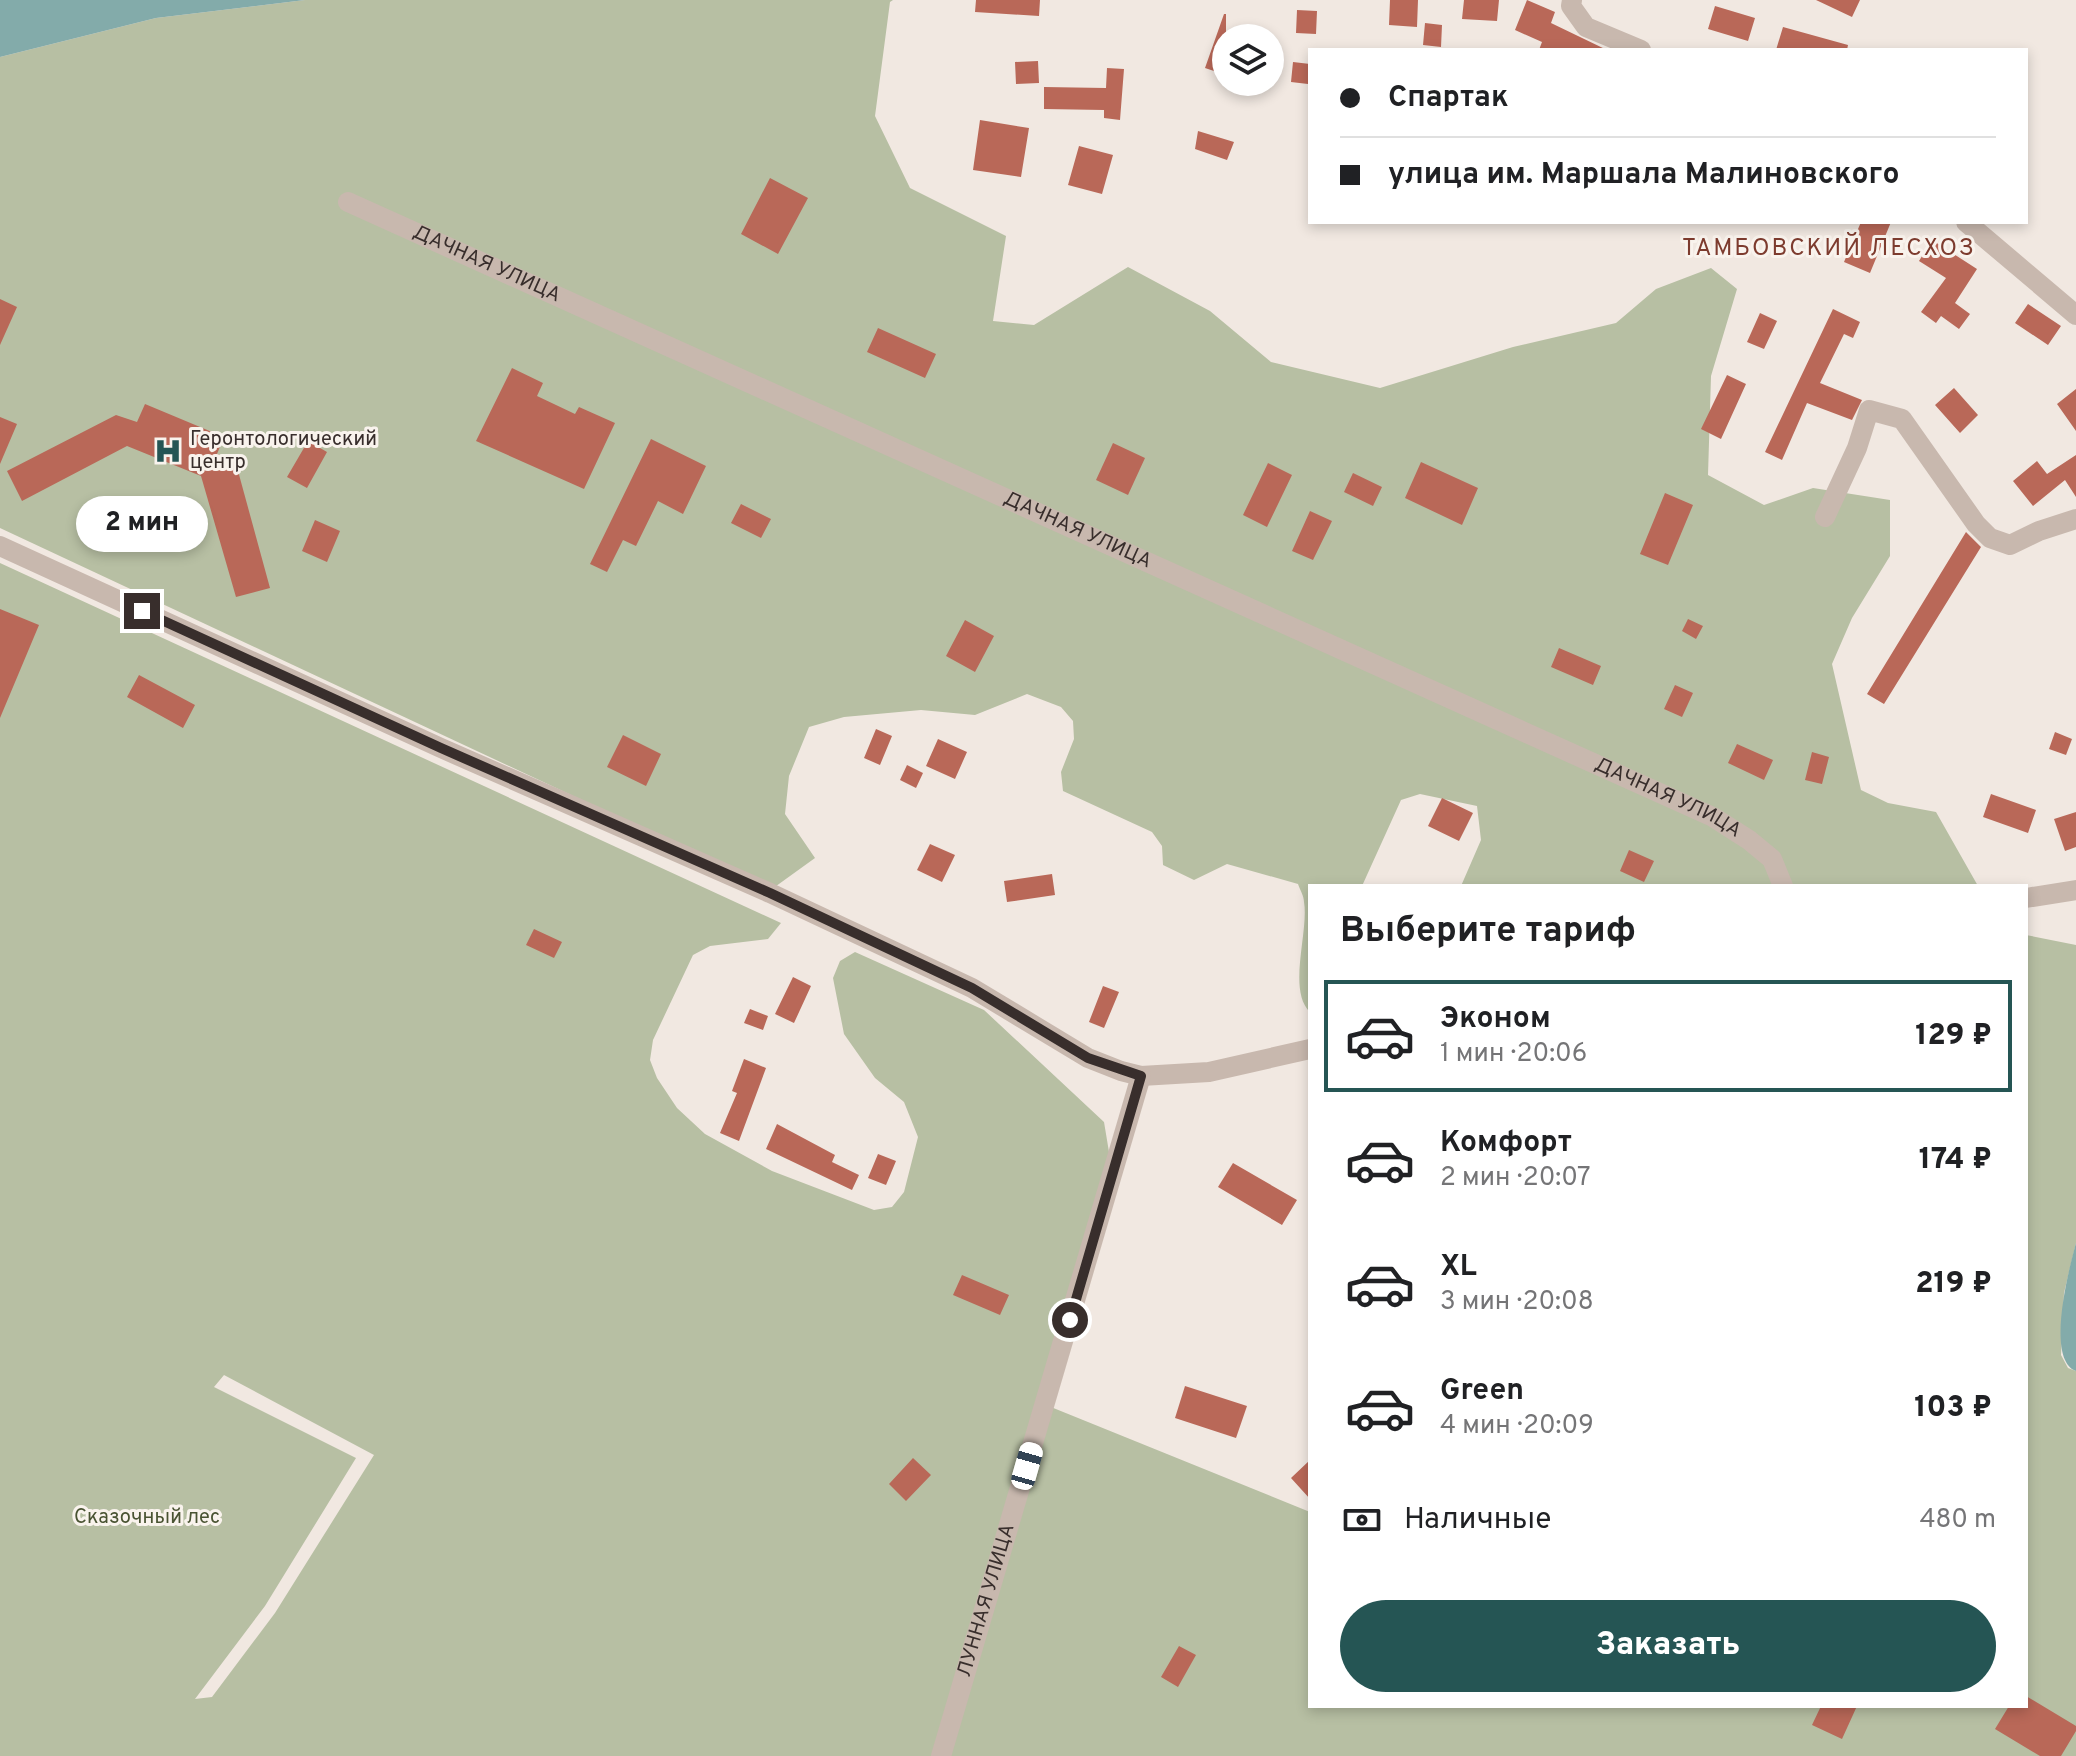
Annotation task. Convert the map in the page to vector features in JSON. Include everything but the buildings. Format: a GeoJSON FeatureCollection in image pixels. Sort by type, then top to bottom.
{"type":"FeatureCollection","features":[{"type":"Feature","properties":{"kind":"street"},"geometry":{"type":"LineString","coordinates":[[1572,0],[1571,6],[1586,27],[1636,48]]}},
{"type":"Feature","properties":{"kind":"street","name":"ДАЧНАЯ УЛИЦА"},"geometry":{"type":"LineString","coordinates":[[348,202],[1713,817],[1772,859],[1782,884]]}},
{"type":"Feature","properties":{"kind":"street"},"geometry":{"type":"LineString","coordinates":[[1968,224],[2076,315]]}},
{"type":"Feature","properties":{"kind":"street"},"geometry":{"type":"LineString","coordinates":[[1825,517],[1857,448],[1869,410],[1902,419],[1976,524],[1990,538],[2010,545],[2076,519]]}},
{"type":"Feature","properties":{"kind":"street"},"geometry":{"type":"LineString","coordinates":[[0,546],[441,748],[770,893],[972,988],[1088,1058],[1141,1076],[1209,1072],[1308,1049]]}},
{"type":"Feature","properties":{"kind":"street"},"geometry":{"type":"LineString","coordinates":[[2028,898],[2076,890]]}},
{"type":"Feature","properties":{"kind":"street","name":"ЛУННАЯ УЛИЦА"},"geometry":{"type":"LineString","coordinates":[[941,1756],[1141,1076]]}},
{"type":"Feature","properties":{"kind":"green space"},"geometry":{"type":"Polygon","coordinates":[[[305,0],[893,0],[890,2],[875,116],[910,188],[1006,236],[993,321],[1034,325],[1128,267],[1210,311],[1271,362],[1380,388],[1513,347],[1616,323],[1656,289],[1711,268],[1737,289],[1711,376],[1708,475],[1764,505],[1813,488],[1890,500],[1890,556],[1852,618],[1832,664],[1861,790],[1888,803],[1936,812],[1977,884],[1462,884],[1481,840],[1477,806],[1420,794],[1401,800],[1363,884],[1308,884],[1308,1009],[1300,990],[1305,914],[1298,884],[1227,864],[1194,880],[1163,865],[1162,846],[1152,832],[1063,791],[1061,772],[1074,739],[1073,721],[1061,707],[1027,694],[975,715],[921,710],[844,717],[809,727],[789,776],[785,814],[815,858],[772,889],[0,528],[0,57],[156,18],[305,0]]]}},
{"type":"Feature","properties":{"kind":"green space","name":"Сказочный лес"},"geometry":{"type":"Polygon","coordinates":[[[0,563],[781,923],[768,939],[710,946],[693,955],[653,1040],[650,1060],[657,1078],[677,1108],[705,1134],[772,1171],[874,1210],[892,1207],[904,1192],[918,1137],[904,1102],[875,1078],[844,1034],[833,978],[840,961],[855,952],[984,1010],[1104,1122],[1111,1164],[1041,1403],[1308,1511],[1308,1708],[2028,1708],[2028,935],[2076,945],[2076,1243],[2064,1293],[2061,1355],[2068,1368],[2076,1371],[2076,1756],[0,1756],[0,563]],[[224,1375],[214,1387],[356,1458],[265,1606],[195,1699],[212,1697],[275,1613],[374,1455],[224,1375]]]}},
{"type":"Feature","properties":{"kind":"water"},"geometry":{"type":"Polygon","coordinates":[[[0,0],[305,0],[156,18],[0,57],[0,0]]]}},
{"type":"Feature","properties":{"kind":"water"},"geometry":{"type":"Polygon","coordinates":[[[2076,1243],[2076,1371],[2067,1363],[2062,1350],[2061,1332],[2065,1292],[2076,1243]]]}},
{"type":"Feature","properties":{"kind":"place","name":"Геронтологический центр"},"geometry":{"type":"Point","coordinates":[168,451]}},
{"type":"Feature","properties":{"kind":"district","name":"ТАМБОВСКИЙ ЛЕСХОЗ"},"geometry":{"type":"Point","coordinates":[1829,249]}},
{"type":"Feature","properties":{"kind":"route"},"geometry":{"type":"LineString","coordinates":[[142,611],[441,748],[770,893],[972,988],[1088,1058],[1141,1076],[1070,1320]]}}]}
